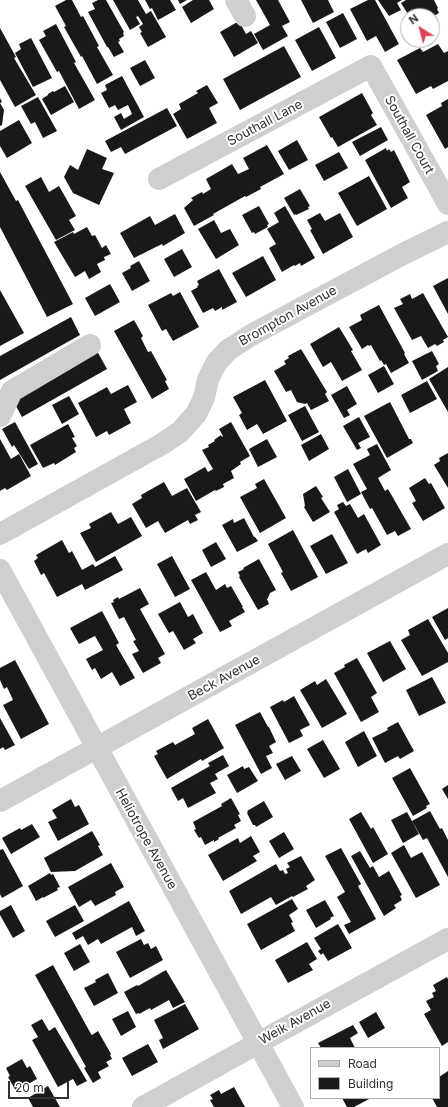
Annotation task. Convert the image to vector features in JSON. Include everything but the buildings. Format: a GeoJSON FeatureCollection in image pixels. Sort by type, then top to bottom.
{"type":"FeatureCollection","features":[{"type":"Feature","properties":{"kind":"street","name":"Southall Lane"},"geometry":{"type":"LineString","coordinates":[[159,179],[371,66]]}},
{"type":"Feature","properties":{"kind":"street","name":"Southall Court"},"geometry":{"type":"LineString","coordinates":[[371,66],[448,204]]}},
{"type":"Feature","properties":{"kind":"street","name":"Brompton Avenue"},"geometry":{"type":"LineString","coordinates":[[0,534],[155,448],[180,432],[196,414],[204,398],[208,379],[217,362],[228,350],[253,334],[403,254],[448,232]]}},
{"type":"Feature","properties":{"kind":"street"},"geometry":{"type":"LineString","coordinates":[[0,416],[12,390],[90,345]]}},
{"type":"Feature","properties":{"kind":"street","name":"Beck Avenue"},"geometry":{"type":"LineString","coordinates":[[0,801],[448,554]]}},
{"type":"Feature","properties":{"kind":"street","name":"Heliotrope Avenue"},"geometry":{"type":"LineString","coordinates":[[0,570],[293,1107]]}},
{"type":"Feature","properties":{"kind":"street","name":"Weik Avenue"},"geometry":{"type":"LineString","coordinates":[[143,1107],[448,939]]}}]}
